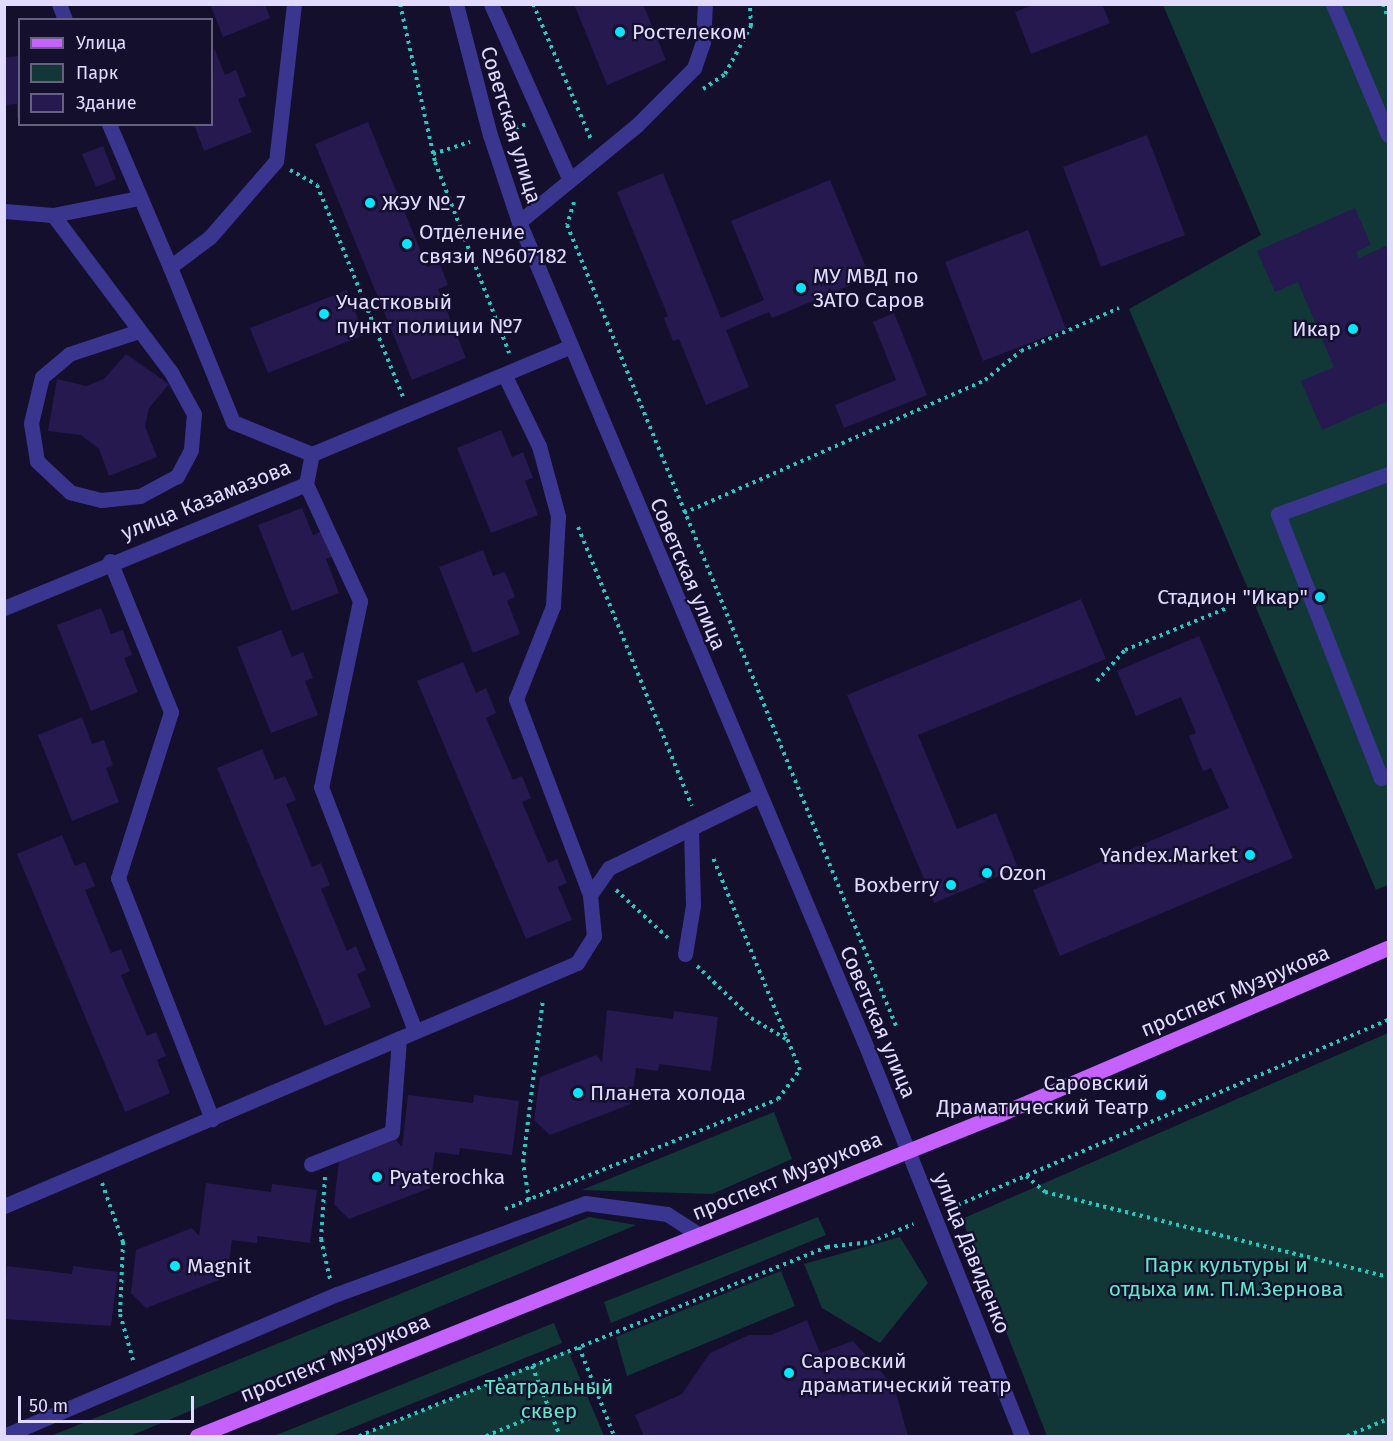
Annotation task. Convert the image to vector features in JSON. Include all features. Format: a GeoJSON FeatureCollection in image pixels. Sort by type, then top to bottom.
{"type":"FeatureCollection","features":[{"type":"Feature","properties":{"kind":"main road","name":"проспект Музрукова"},"geometry":{"type":"LineString","coordinates":[[197,1437],[909,1151],[1389,948]]}},
{"type":"Feature","properties":{"kind":"street"},"geometry":{"type":"LineString","coordinates":[[170,267],[210,237],[276,161],[294,4]]}},
{"type":"Feature","properties":{"kind":"street","name":"Советская улица"},"geometry":{"type":"LineString","coordinates":[[456,4],[487,125],[519,222],[757,796],[909,1151]]}},
{"type":"Feature","properties":{"kind":"street"},"geometry":{"type":"LineString","coordinates":[[491,4],[569,178]]}},
{"type":"Feature","properties":{"kind":"street"},"geometry":{"type":"LineString","coordinates":[[519,222],[569,178],[637,125],[694,68],[703,42],[705,4]]}},
{"type":"Feature","properties":{"kind":"street"},"geometry":{"type":"LineString","coordinates":[[1333,4],[1389,135]]}},
{"type":"Feature","properties":{"kind":"street"},"geometry":{"type":"LineString","coordinates":[[110,126],[233,422],[312,454]]}},
{"type":"Feature","properties":{"kind":"street"},"geometry":{"type":"LineString","coordinates":[[4,211],[53,215],[139,198]]}},
{"type":"Feature","properties":{"kind":"street"},"geometry":{"type":"LineString","coordinates":[[53,215],[171,372],[194,414],[191,450],[177,476],[140,496],[101,500],[70,492],[37,461],[31,423],[42,377],[69,354],[139,331]]}},
{"type":"Feature","properties":{"kind":"street","name":"улица Казамазова"},"geometry":{"type":"LineString","coordinates":[[4,608],[110,561],[306,484],[312,454],[569,347]]}},
{"type":"Feature","properties":{"kind":"street"},"geometry":{"type":"LineString","coordinates":[[5,1204],[213,1119],[577,963],[594,936],[590,895],[516,699],[553,606],[558,516],[538,446],[511,373]]}},
{"type":"Feature","properties":{"kind":"street"},"geometry":{"type":"LineString","coordinates":[[1389,474],[1278,514],[1381,778],[1389,775]]}},
{"type":"Feature","properties":{"kind":"street"},"geometry":{"type":"LineString","coordinates":[[306,484],[360,601],[321,787],[415,1031]]}},
{"type":"Feature","properties":{"kind":"street"},"geometry":{"type":"LineString","coordinates":[[110,561],[171,712],[118,878],[213,1119]]}},
{"type":"Feature","properties":{"kind":"street"},"geometry":{"type":"LineString","coordinates":[[590,895],[609,868],[757,796]]}},
{"type":"Feature","properties":{"kind":"street"},"geometry":{"type":"LineString","coordinates":[[685,954],[693,905],[695,826]]}},
{"type":"Feature","properties":{"kind":"street"},"geometry":{"type":"LineString","coordinates":[[311,1164],[392,1132],[399,1038]]}},
{"type":"Feature","properties":{"kind":"street","name":"улица Давиденко"},"geometry":{"type":"LineString","coordinates":[[909,1151],[1022,1437]]}},
{"type":"Feature","properties":{"kind":"street"},"geometry":{"type":"LineString","coordinates":[[4,1436],[337,1294],[585,1203],[667,1214],[698,1234]]}},
{"type":"Feature","properties":{"kind":"path"},"geometry":{"type":"LineString","coordinates":[[400,4],[433,154],[511,373]]}},
{"type":"Feature","properties":{"kind":"path"},"geometry":{"type":"LineString","coordinates":[[533,4],[594,146],[588,163]]}},
{"type":"Feature","properties":{"kind":"path"},"geometry":{"type":"LineString","coordinates":[[1383,4],[1389,18]]}},
{"type":"Feature","properties":{"kind":"path"},"geometry":{"type":"LineString","coordinates":[[505,131],[533,122]]}},
{"type":"Feature","properties":{"kind":"path"},"geometry":{"type":"LineString","coordinates":[[433,154],[471,142]]}},
{"type":"Feature","properties":{"kind":"path"},"geometry":{"type":"LineString","coordinates":[[276,161],[316,185],[410,415]]}},
{"type":"Feature","properties":{"kind":"path"},"geometry":{"type":"LineString","coordinates":[[577,196],[567,225],[896,1026]]}},
{"type":"Feature","properties":{"kind":"path"},"geometry":{"type":"LineString","coordinates":[[684,513],[985,380],[1021,351],[1119,308]]}},
{"type":"Feature","properties":{"kind":"path"},"geometry":{"type":"LineString","coordinates":[[575,520],[695,826],[800,1070]]}},
{"type":"Feature","properties":{"kind":"path"},"geometry":{"type":"LineString","coordinates":[[1097,681],[1125,650],[1227,608]]}},
{"type":"Feature","properties":{"kind":"path"},"geometry":{"type":"LineString","coordinates":[[529,1200],[523,1162],[546,977]]}},
{"type":"Feature","properties":{"kind":"path"},"geometry":{"type":"LineString","coordinates":[[948,1209],[1389,1020]]}},
{"type":"Feature","properties":{"kind":"path"},"geometry":{"type":"LineString","coordinates":[[326,1158],[321,1239],[330,1280]]}},
{"type":"Feature","properties":{"kind":"path"},"geometry":{"type":"LineString","coordinates":[[97,1167],[123,1242],[120,1314],[133,1360]]}},
{"type":"Feature","properties":{"kind":"path"},"geometry":{"type":"LineString","coordinates":[[1026,1176],[1045,1192],[1389,1277]]}},
{"type":"Feature","properties":{"kind":"path"},"geometry":{"type":"LineString","coordinates":[[359,1437],[827,1247],[871,1242],[913,1224]]}},
{"type":"Feature","properties":{"kind":"path"},"geometry":{"type":"LineString","coordinates":[[579,1347],[614,1437]]}},
{"type":"Feature","properties":{"kind":"path"},"geometry":{"type":"LineString","coordinates":[[532,1366],[560,1437]]}},
{"type":"Feature","properties":{"kind":"path"},"geometry":{"type":"LineString","coordinates":[[486,1437],[549,1410]]}},
{"type":"Feature","properties":{"kind":"path"},"geometry":{"type":"LineString","coordinates":[[1347,1437],[1389,1419]]}},
{"type":"Feature","properties":{"kind":"green space","name":"Стадион \"Икар\""},"geometry":{"type":"Polygon","coordinates":[[[1163,5],[1388,5],[1388,885],[1376,890],[1129,309],[1261,235],[1163,5]]]}},
{"type":"Feature","properties":{"kind":"green space","name":"Парк культуры и отдыха им. П.М.Зернова"},"geometry":{"type":"Polygon","coordinates":[[[1388,1033],[1388,1436],[1047,1436],[962,1219],[1388,1033]]]}},
{"type":"Feature","properties":{"kind":"green space"},"geometry":{"type":"Polygon","coordinates":[[[774,1112],[792,1159],[712,1194],[582,1190],[774,1112]]]}},
{"type":"Feature","properties":{"kind":"green space"},"geometry":{"type":"Polygon","coordinates":[[[589,1217],[636,1225],[130,1436],[51,1436],[589,1217]]]}},
{"type":"Feature","properties":{"kind":"green space"},"geometry":{"type":"Polygon","coordinates":[[[818,1217],[826,1235],[611,1323],[604,1302],[818,1217]]]}},
{"type":"Feature","properties":{"kind":"green space"},"geometry":{"type":"Polygon","coordinates":[[[900,1237],[928,1283],[880,1343],[822,1308],[804,1264],[900,1237]]]}},
{"type":"Feature","properties":{"kind":"green space"},"geometry":{"type":"Polygon","coordinates":[[[781,1271],[795,1306],[627,1376],[616,1337],[781,1271]]]}},
{"type":"Feature","properties":{"kind":"green space"},"geometry":{"type":"Polygon","coordinates":[[[554,1323],[562,1343],[332,1436],[274,1436],[554,1323]]]}},
{"type":"Feature","properties":{"kind":"green space","name":"Театральный сквер"},"geometry":{"type":"Polygon","coordinates":[[[568,1350],[604,1436],[360,1436],[568,1350]]]}},
{"type":"Feature","properties":{"kind":"building"},"geometry":{"type":"Polygon","coordinates":[[[210,4],[265,4],[270,18],[223,37],[210,4]]]}},
{"type":"Feature","properties":{"kind":"building","name":"Ростелеком"},"geometry":{"type":"Polygon","coordinates":[[[574,4],[643,4],[666,60],[607,85],[574,4]]]}},
{"type":"Feature","properties":{"kind":"building"},"geometry":{"type":"Polygon","coordinates":[[[1035,4],[1102,4],[1110,23],[1031,54],[1015,12],[1035,4]]]}},
{"type":"Feature","properties":{"kind":"building"},"geometry":{"type":"Polygon","coordinates":[[[214,48],[225,75],[236,70],[246,96],[238,99],[252,132],[204,151],[195,126],[213,126],[214,48]]]}},
{"type":"Feature","properties":{"kind":"building"},"geometry":{"type":"Polygon","coordinates":[[[18,56],[18,118],[17,104],[4,105],[4,57],[18,56]]]}},
{"type":"Feature","properties":{"kind":"building","name":"ЖЭУ № 7"},"geometry":{"type":"Polygon","coordinates":[[[368,122],[427,267],[439,262],[448,285],[438,289],[466,358],[412,380],[315,144],[368,122]]]}},
{"type":"Feature","properties":{"kind":"building"},"geometry":{"type":"Polygon","coordinates":[[[1147,135],[1185,235],[1101,267],[1063,167],[1147,135]]]}},
{"type":"Feature","properties":{"kind":"building"},"geometry":{"type":"Polygon","coordinates":[[[103,146],[116,179],[96,187],[82,154],[103,146]]]}},
{"type":"Feature","properties":{"kind":"building","name":"МУ МВД по ЗАТО Саров"},"geometry":{"type":"Polygon","coordinates":[[[663,173],[721,318],[764,300],[731,221],[830,180],[870,277],[772,318],[769,312],[726,330],[749,387],[706,405],[679,339],[673,341],[664,318],[668,316],[617,192],[663,173]]]}},
{"type":"Feature","properties":{"kind":"building","name":"Икар"},"geometry":{"type":"Polygon","coordinates":[[[1355,208],[1371,245],[1356,252],[1359,258],[1388,245],[1388,401],[1322,430],[1301,381],[1334,367],[1298,282],[1275,292],[1257,251],[1355,208]]]}},
{"type":"Feature","properties":{"kind":"building"},"geometry":{"type":"Polygon","coordinates":[[[1028,230],[1066,329],[983,361],[945,262],[1028,230]]]}},
{"type":"Feature","properties":{"kind":"building"},"geometry":{"type":"Polygon","coordinates":[[[347,290],[364,335],[268,373],[250,328],[347,290]]]}},
{"type":"Feature","properties":{"kind":"building"},"geometry":{"type":"Polygon","coordinates":[[[894,313],[927,395],[844,428],[835,405],[896,380],[873,322],[894,313]]]}},
{"type":"Feature","properties":{"kind":"building"},"geometry":{"type":"Polygon","coordinates":[[[126,354],[169,384],[149,408],[145,426],[157,457],[109,476],[99,449],[81,435],[48,431],[57,379],[86,386],[104,379],[126,354]]]}},
{"type":"Feature","properties":{"kind":"building"},"geometry":{"type":"Polygon","coordinates":[[[501,430],[512,457],[523,452],[533,478],[525,481],[538,515],[491,533],[457,448],[501,430]]]}},
{"type":"Feature","properties":{"kind":"building"},"geometry":{"type":"Polygon","coordinates":[[[302,508],[313,535],[324,530],[334,556],[326,559],[339,593],[292,611],[258,525],[302,508]]]}},
{"type":"Feature","properties":{"kind":"building"},"geometry":{"type":"Polygon","coordinates":[[[483,550],[493,576],[505,572],[515,597],[507,601],[520,634],[473,653],[439,567],[483,550]]]}},
{"type":"Feature","properties":{"kind":"building"},"geometry":{"type":"Polygon","coordinates":[[[1081,599],[1106,659],[918,735],[957,829],[996,813],[1018,868],[934,903],[847,695],[1081,599]]]}},
{"type":"Feature","properties":{"kind":"building"},"geometry":{"type":"Polygon","coordinates":[[[101,608],[111,634],[123,630],[132,655],[124,658],[138,692],[91,711],[57,625],[101,608]]]}},
{"type":"Feature","properties":{"kind":"building"},"geometry":{"type":"Polygon","coordinates":[[[281,630],[292,657],[303,652],[313,678],[305,681],[318,715],[271,733],[237,647],[281,630]]]}},
{"type":"Feature","properties":{"kind":"building"},"geometry":{"type":"Polygon","coordinates":[[[1199,636],[1293,858],[1060,956],[1033,890],[1229,808],[1211,768],[1203,771],[1189,736],[1196,733],[1181,697],[1136,716],[1117,671],[1199,636]]]}},
{"type":"Feature","properties":{"kind":"building"},"geometry":{"type":"Polygon","coordinates":[[[463,662],[476,693],[486,688],[496,713],[486,718],[513,780],[522,776],[531,798],[522,802],[548,863],[557,859],[567,883],[558,887],[572,920],[526,939],[417,681],[463,662]]]}},
{"type":"Feature","properties":{"kind":"building"},"geometry":{"type":"Polygon","coordinates":[[[82,717],[92,744],[104,740],[113,765],[106,768],[119,802],[72,821],[38,735],[82,717]]]}},
{"type":"Feature","properties":{"kind":"building"},"geometry":{"type":"Polygon","coordinates":[[[262,749],[275,780],[285,776],[296,800],[286,804],[312,867],[321,863],[330,885],[321,889],[347,951],[356,946],[366,970],[357,974],[371,1007],[325,1026],[217,768],[262,749]]]}},
{"type":"Feature","properties":{"kind":"building"},"geometry":{"type":"Polygon","coordinates":[[[62,835],[75,866],[85,862],[95,886],[85,890],[111,953],[121,949],[130,971],[121,975],[147,1036],[156,1032],[166,1056],[157,1060],[170,1093],[125,1112],[17,854],[62,835]]]}},
{"type":"Feature","properties":{"kind":"building"},"geometry":{"type":"Polygon","coordinates":[[[607,1010],[673,1019],[674,1011],[718,1017],[711,1071],[659,1064],[658,1071],[636,1068],[631,1104],[550,1135],[534,1120],[540,1077],[596,1055],[602,1062],[607,1010]]]}},
{"type":"Feature","properties":{"kind":"building"},"geometry":{"type":"Polygon","coordinates":[[[408,1095],[473,1103],[474,1095],[519,1101],[512,1155],[460,1148],[459,1155],[435,1152],[430,1188],[349,1219],[334,1204],[339,1161],[395,1139],[402,1147],[408,1095]]]}},
{"type":"Feature","properties":{"kind":"building"},"geometry":{"type":"Polygon","coordinates":[[[206,1183],[271,1192],[272,1184],[317,1190],[310,1243],[257,1236],[257,1243],[232,1240],[227,1277],[146,1308],[131,1293],[136,1250],[192,1228],[199,1236],[206,1183]]]}},
{"type":"Feature","properties":{"kind":"building"},"geometry":{"type":"Polygon","coordinates":[[[7,1266],[72,1274],[73,1266],[118,1272],[111,1326],[4,1319],[7,1266]]]}},
{"type":"Feature","properties":{"kind":"building","name":"Саровский драматический театр"},"geometry":{"type":"Polygon","coordinates":[[[807,1320],[820,1353],[853,1341],[894,1386],[908,1436],[644,1436],[635,1415],[682,1394],[710,1353],[749,1335],[771,1335],[807,1320]]]}},
{"type":"Feature","properties":{"kind":"place","name":"Ростелеком"},"geometry":{"type":"Point","coordinates":[620,32]}},
{"type":"Feature","properties":{"kind":"place","name":"ЖЭУ № 7"},"geometry":{"type":"Point","coordinates":[370,203]}},
{"type":"Feature","properties":{"kind":"place","name":"Отделение связи №607182"},"geometry":{"type":"Point","coordinates":[407,244]}},
{"type":"Feature","properties":{"kind":"place","name":"МУ МВД по ЗАТО Саров"},"geometry":{"type":"Point","coordinates":[801,288]}},
{"type":"Feature","properties":{"kind":"place","name":"Участковый пункт полиции №7"},"geometry":{"type":"Point","coordinates":[324,314]}},
{"type":"Feature","properties":{"kind":"place","name":"Икар"},"geometry":{"type":"Point","coordinates":[1353,329]}},
{"type":"Feature","properties":{"kind":"place","name":"Стадион \"Икар\""},"geometry":{"type":"Point","coordinates":[1320,597]}},
{"type":"Feature","properties":{"kind":"place","name":"Yandex.Market"},"geometry":{"type":"Point","coordinates":[1250,855]}},
{"type":"Feature","properties":{"kind":"place","name":"Ozon"},"geometry":{"type":"Point","coordinates":[987,873]}},
{"type":"Feature","properties":{"kind":"place","name":"Boxberry"},"geometry":{"type":"Point","coordinates":[951,885]}},
{"type":"Feature","properties":{"kind":"place","name":"Планета холода"},"geometry":{"type":"Point","coordinates":[578,1093]}},
{"type":"Feature","properties":{"kind":"place","name":"Саровский Драматический Театр"},"geometry":{"type":"Point","coordinates":[1161,1095]}},
{"type":"Feature","properties":{"kind":"place","name":"Pyaterochka"},"geometry":{"type":"Point","coordinates":[377,1177]}},
{"type":"Feature","properties":{"kind":"place","name":"Magnit"},"geometry":{"type":"Point","coordinates":[175,1266]}},
{"type":"Feature","properties":{"kind":"place","name":"Саровский драматический театр"},"geometry":{"type":"Point","coordinates":[789,1373]}}]}
